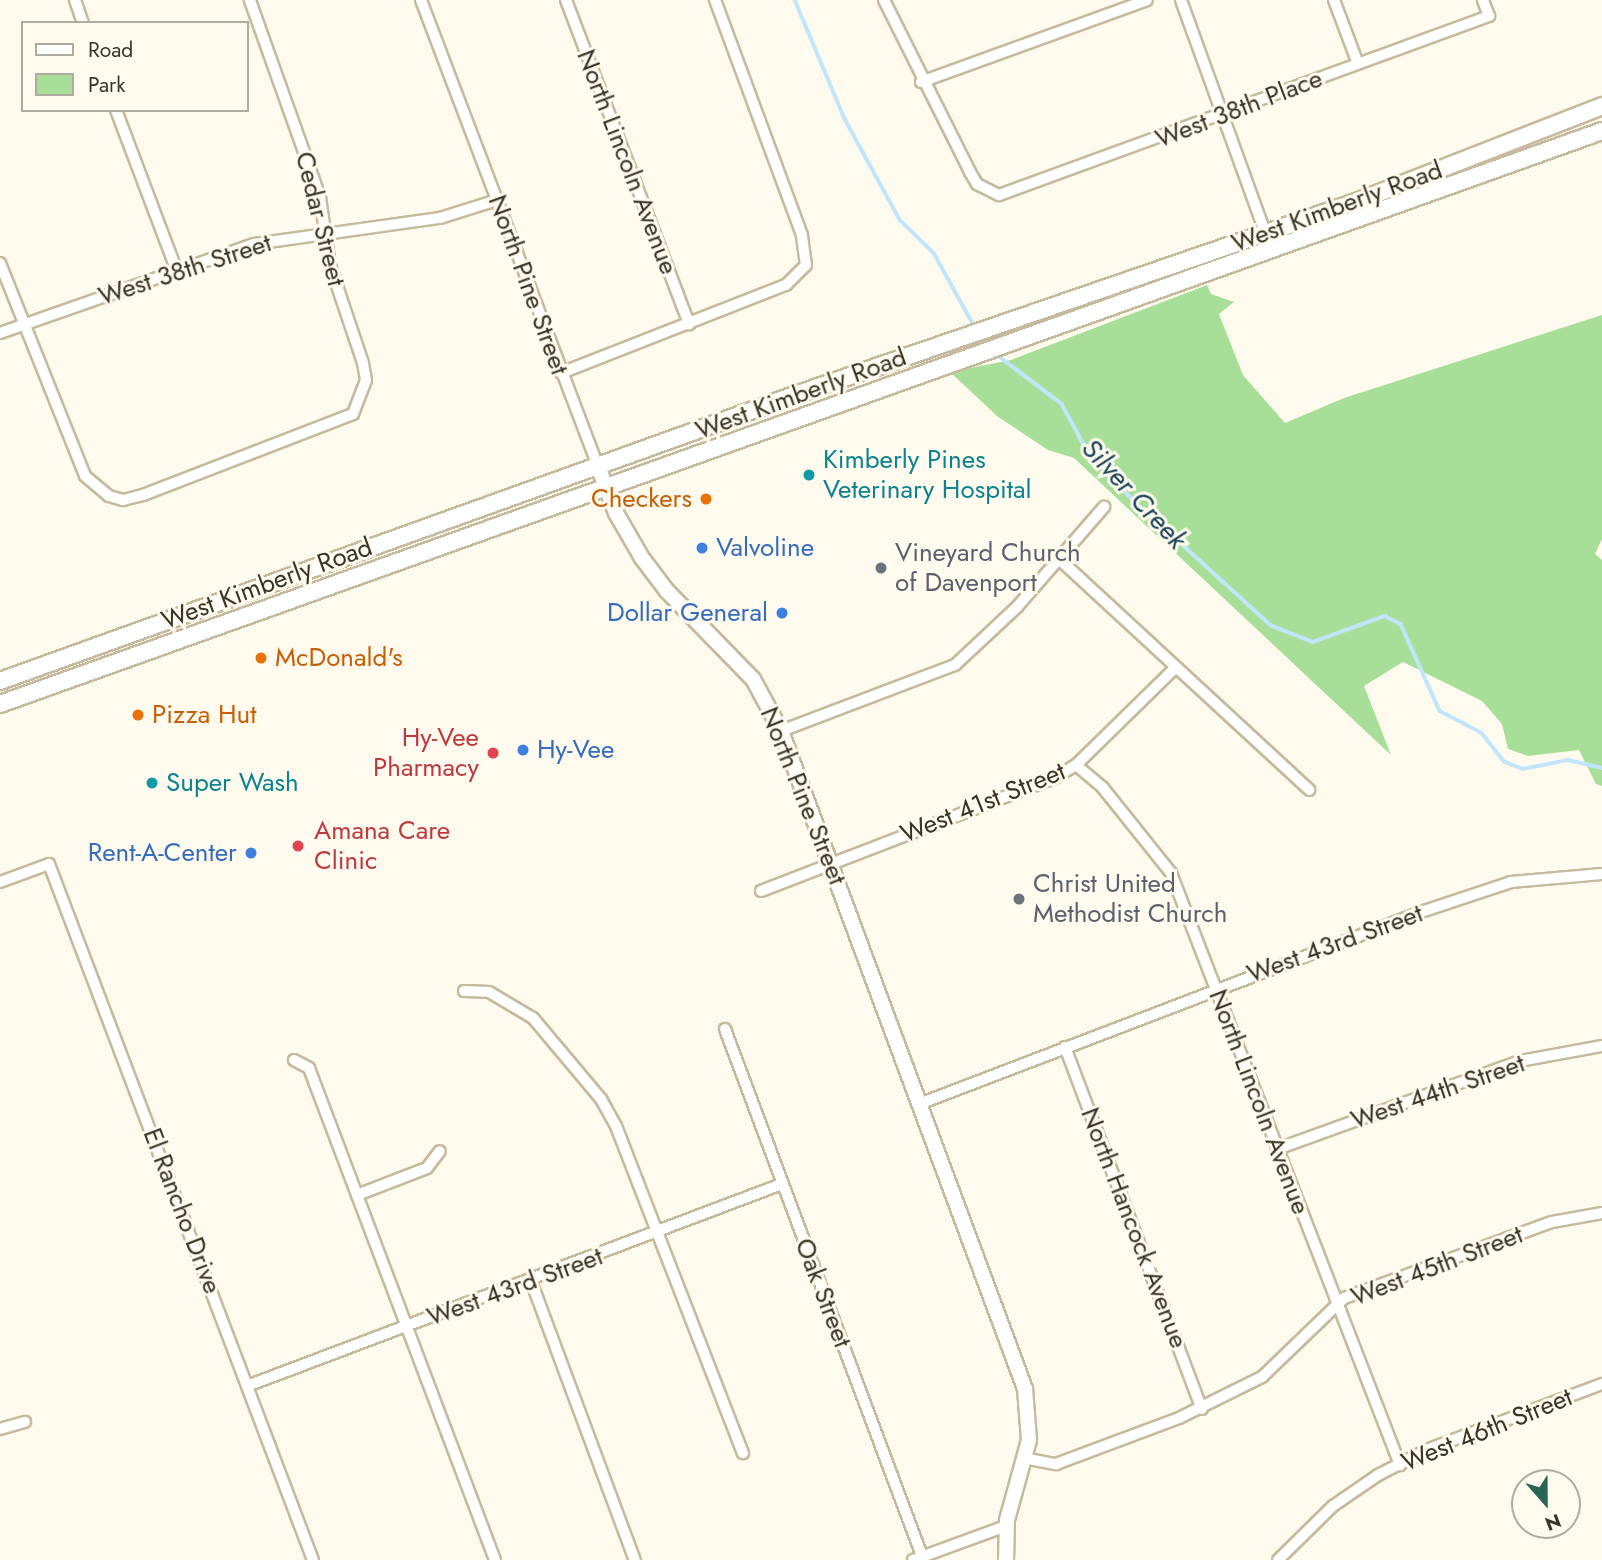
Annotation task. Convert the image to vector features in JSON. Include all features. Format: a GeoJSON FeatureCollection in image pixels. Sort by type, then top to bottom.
{"type":"FeatureCollection","features":[{"type":"Feature","properties":{"kind":"main road","name":"West Kimberly Road"},"geometry":{"type":"LineString","coordinates":[[0,681],[258,585],[599,469],[946,343],[1266,234],[1602,106]]}},
{"type":"Feature","properties":{"kind":"main road","name":"West Kimberly Road"},"geometry":{"type":"LineString","coordinates":[[0,704],[1602,131]]}},
{"type":"Feature","properties":{"kind":"street"},"geometry":{"type":"LineString","coordinates":[[75,0],[82,21]]}},
{"type":"Feature","properties":{"kind":"street","name":"Cedar Street"},"geometry":{"type":"LineString","coordinates":[[23,325],[85,476],[110,496],[123,500],[143,495],[353,414],[361,401],[366,380],[363,363],[337,292],[323,232],[320,197],[250,0]]}},
{"type":"Feature","properties":{"kind":"street","name":"North Pine Street"},"geometry":{"type":"LineString","coordinates":[[421,0],[605,486],[642,558],[667,591],[725,645],[753,679],[782,731],[1026,1389],[1030,1412],[1024,1458],[1006,1526],[1006,1560]]}},
{"type":"Feature","properties":{"kind":"street","name":"North Lincoln Avenue"},"geometry":{"type":"LineString","coordinates":[[566,0],[689,324]]}},
{"type":"Feature","properties":{"kind":"street"},"geometry":{"type":"LineString","coordinates":[[561,373],[786,285],[806,265],[802,235],[715,0]]}},
{"type":"Feature","properties":{"kind":"street"},"geometry":{"type":"LineString","coordinates":[[884,0],[921,82],[1147,0]]}},
{"type":"Feature","properties":{"kind":"street"},"geometry":{"type":"LineString","coordinates":[[1181,0],[1272,250]]}},
{"type":"Feature","properties":{"kind":"street"},"geometry":{"type":"LineString","coordinates":[[1334,0],[1358,64]]}},
{"type":"Feature","properties":{"kind":"street","name":"West 38th Place"},"geometry":{"type":"LineString","coordinates":[[921,82],[977,184],[988,192],[1012,193],[1489,16],[1483,0]]}},
{"type":"Feature","properties":{"kind":"street"},"geometry":{"type":"LineString","coordinates":[[117,112],[176,269]]}},
{"type":"Feature","properties":{"kind":"street","name":"West 38th Street"},"geometry":{"type":"LineString","coordinates":[[0,333],[176,269],[254,244],[323,232],[440,218],[497,200]]}},
{"type":"Feature","properties":{"kind":"street"},"geometry":{"type":"LineString","coordinates":[[0,263],[23,325]]}},
{"type":"Feature","properties":{"kind":"street"},"geometry":{"type":"LineString","coordinates":[[782,731],[955,665],[1017,607],[1104,507]]}},
{"type":"Feature","properties":{"kind":"street"},"geometry":{"type":"LineString","coordinates":[[1058,558],[1309,790]]}},
{"type":"Feature","properties":{"kind":"street","name":"West 41st Street"},"geometry":{"type":"LineString","coordinates":[[761,891],[1022,791],[1076,765],[1175,668]]}},
{"type":"Feature","properties":{"kind":"street","name":"North Lincoln Avenue"},"geometry":{"type":"LineString","coordinates":[[1076,765],[1103,788],[1171,873],[1336,1307],[1400,1465]]}},
{"type":"Feature","properties":{"kind":"street","name":"El Rancho Drive"},"geometry":{"type":"LineString","coordinates":[[0,882],[49,864],[313,1560]]}},
{"type":"Feature","properties":{"kind":"street","name":"West 43rd Street"},"geometry":{"type":"LineString","coordinates":[[919,1104],[1217,989],[1511,882],[1602,874]]}},
{"type":"Feature","properties":{"kind":"street"},"geometry":{"type":"LineString","coordinates":[[464,991],[489,992],[533,1018],[568,1057],[615,1126],[743,1453]]}},
{"type":"Feature","properties":{"kind":"street","name":"Oak Street"},"geometry":{"type":"LineString","coordinates":[[725,1029],[918,1558]]}},
{"type":"Feature","properties":{"kind":"street","name":"West 44th Street"},"geometry":{"type":"LineString","coordinates":[[1277,1149],[1520,1061],[1602,1045]]}},
{"type":"Feature","properties":{"kind":"street","name":"North Hancock Avenue"},"geometry":{"type":"LineString","coordinates":[[1065,1047],[1202,1409]]}},
{"type":"Feature","properties":{"kind":"street"},"geometry":{"type":"LineString","coordinates":[[294,1060],[309,1068],[495,1560]]}},
{"type":"Feature","properties":{"kind":"street"},"geometry":{"type":"LineString","coordinates":[[357,1195],[427,1168],[440,1151]]}},
{"type":"Feature","properties":{"kind":"street","name":"West 43rd Street"},"geometry":{"type":"LineString","coordinates":[[247,1386],[658,1234],[782,1184]]}},
{"type":"Feature","properties":{"kind":"street","name":"West 45th Street"},"geometry":{"type":"LineString","coordinates":[[1024,1458],[1056,1464],[1202,1409],[1262,1377],[1336,1307],[1373,1286],[1552,1222],[1602,1213]]}},
{"type":"Feature","properties":{"kind":"street"},"geometry":{"type":"LineString","coordinates":[[531,1281],[635,1560]]}},
{"type":"Feature","properties":{"kind":"street","name":"West 46th Street"},"geometry":{"type":"LineString","coordinates":[[1278,1560],[1333,1506],[1429,1449],[1602,1384]]}},
{"type":"Feature","properties":{"kind":"street"},"geometry":{"type":"LineString","coordinates":[[0,1429],[25,1422]]}},
{"type":"Feature","properties":{"kind":"street"},"geometry":{"type":"LineString","coordinates":[[918,1558],[1006,1526]]}},
{"type":"Feature","properties":{"kind":"green space"},"geometry":{"type":"Polygon","coordinates":[[[1207,285],[1211,294],[1234,302],[1219,314],[1243,375],[1285,423],[1344,398],[1602,315],[1602,539],[1595,554],[1602,560],[1602,786],[1596,784],[1579,750],[1528,756],[1508,749],[1502,724],[1482,701],[1403,662],[1364,686],[1391,755],[1074,458],[1048,450],[997,416],[950,372],[1011,360],[1207,285]]]}},
{"type":"Feature","properties":{"kind":"waterway","name":"Silver Creek"},"geometry":{"type":"LineString","coordinates":[[795,0],[845,119],[900,220],[934,253],[976,329]]}},
{"type":"Feature","properties":{"kind":"waterway","name":"Silver Creek"},"geometry":{"type":"LineString","coordinates":[[996,354],[1062,404],[1083,443],[1129,496],[1272,626],[1313,642],[1385,616],[1401,624],[1440,711],[1482,733],[1505,762],[1523,769],[1568,760],[1602,768]]}},
{"type":"Feature","properties":{"kind":"place","name":"Kimberly Pines Veterinary Hospital"},"geometry":{"type":"Point","coordinates":[809,475]}},
{"type":"Feature","properties":{"kind":"place","name":"Checkers"},"geometry":{"type":"Point","coordinates":[706,499]}},
{"type":"Feature","properties":{"kind":"place","name":"Valvoline"},"geometry":{"type":"Point","coordinates":[702,548]}},
{"type":"Feature","properties":{"kind":"place","name":"Vineyard Church of Davenport"},"geometry":{"type":"Point","coordinates":[881,568]}},
{"type":"Feature","properties":{"kind":"place","name":"Dollar General"},"geometry":{"type":"Point","coordinates":[782,613]}},
{"type":"Feature","properties":{"kind":"place","name":"McDonald's"},"geometry":{"type":"Point","coordinates":[261,658]}},
{"type":"Feature","properties":{"kind":"place","name":"Pizza Hut"},"geometry":{"type":"Point","coordinates":[138,715]}},
{"type":"Feature","properties":{"kind":"place","name":"Hy-Vee"},"geometry":{"type":"Point","coordinates":[523,750]}},
{"type":"Feature","properties":{"kind":"place","name":"Hy-Vee Pharmacy"},"geometry":{"type":"Point","coordinates":[493,753]}},
{"type":"Feature","properties":{"kind":"place","name":"Super Wash"},"geometry":{"type":"Point","coordinates":[152,783]}},
{"type":"Feature","properties":{"kind":"place","name":"Amana Care Clinic"},"geometry":{"type":"Point","coordinates":[298,846]}},
{"type":"Feature","properties":{"kind":"place","name":"Rent-A-Center"},"geometry":{"type":"Point","coordinates":[251,853]}},
{"type":"Feature","properties":{"kind":"place","name":"Christ United Methodist Church"},"geometry":{"type":"Point","coordinates":[1019,899]}}]}
